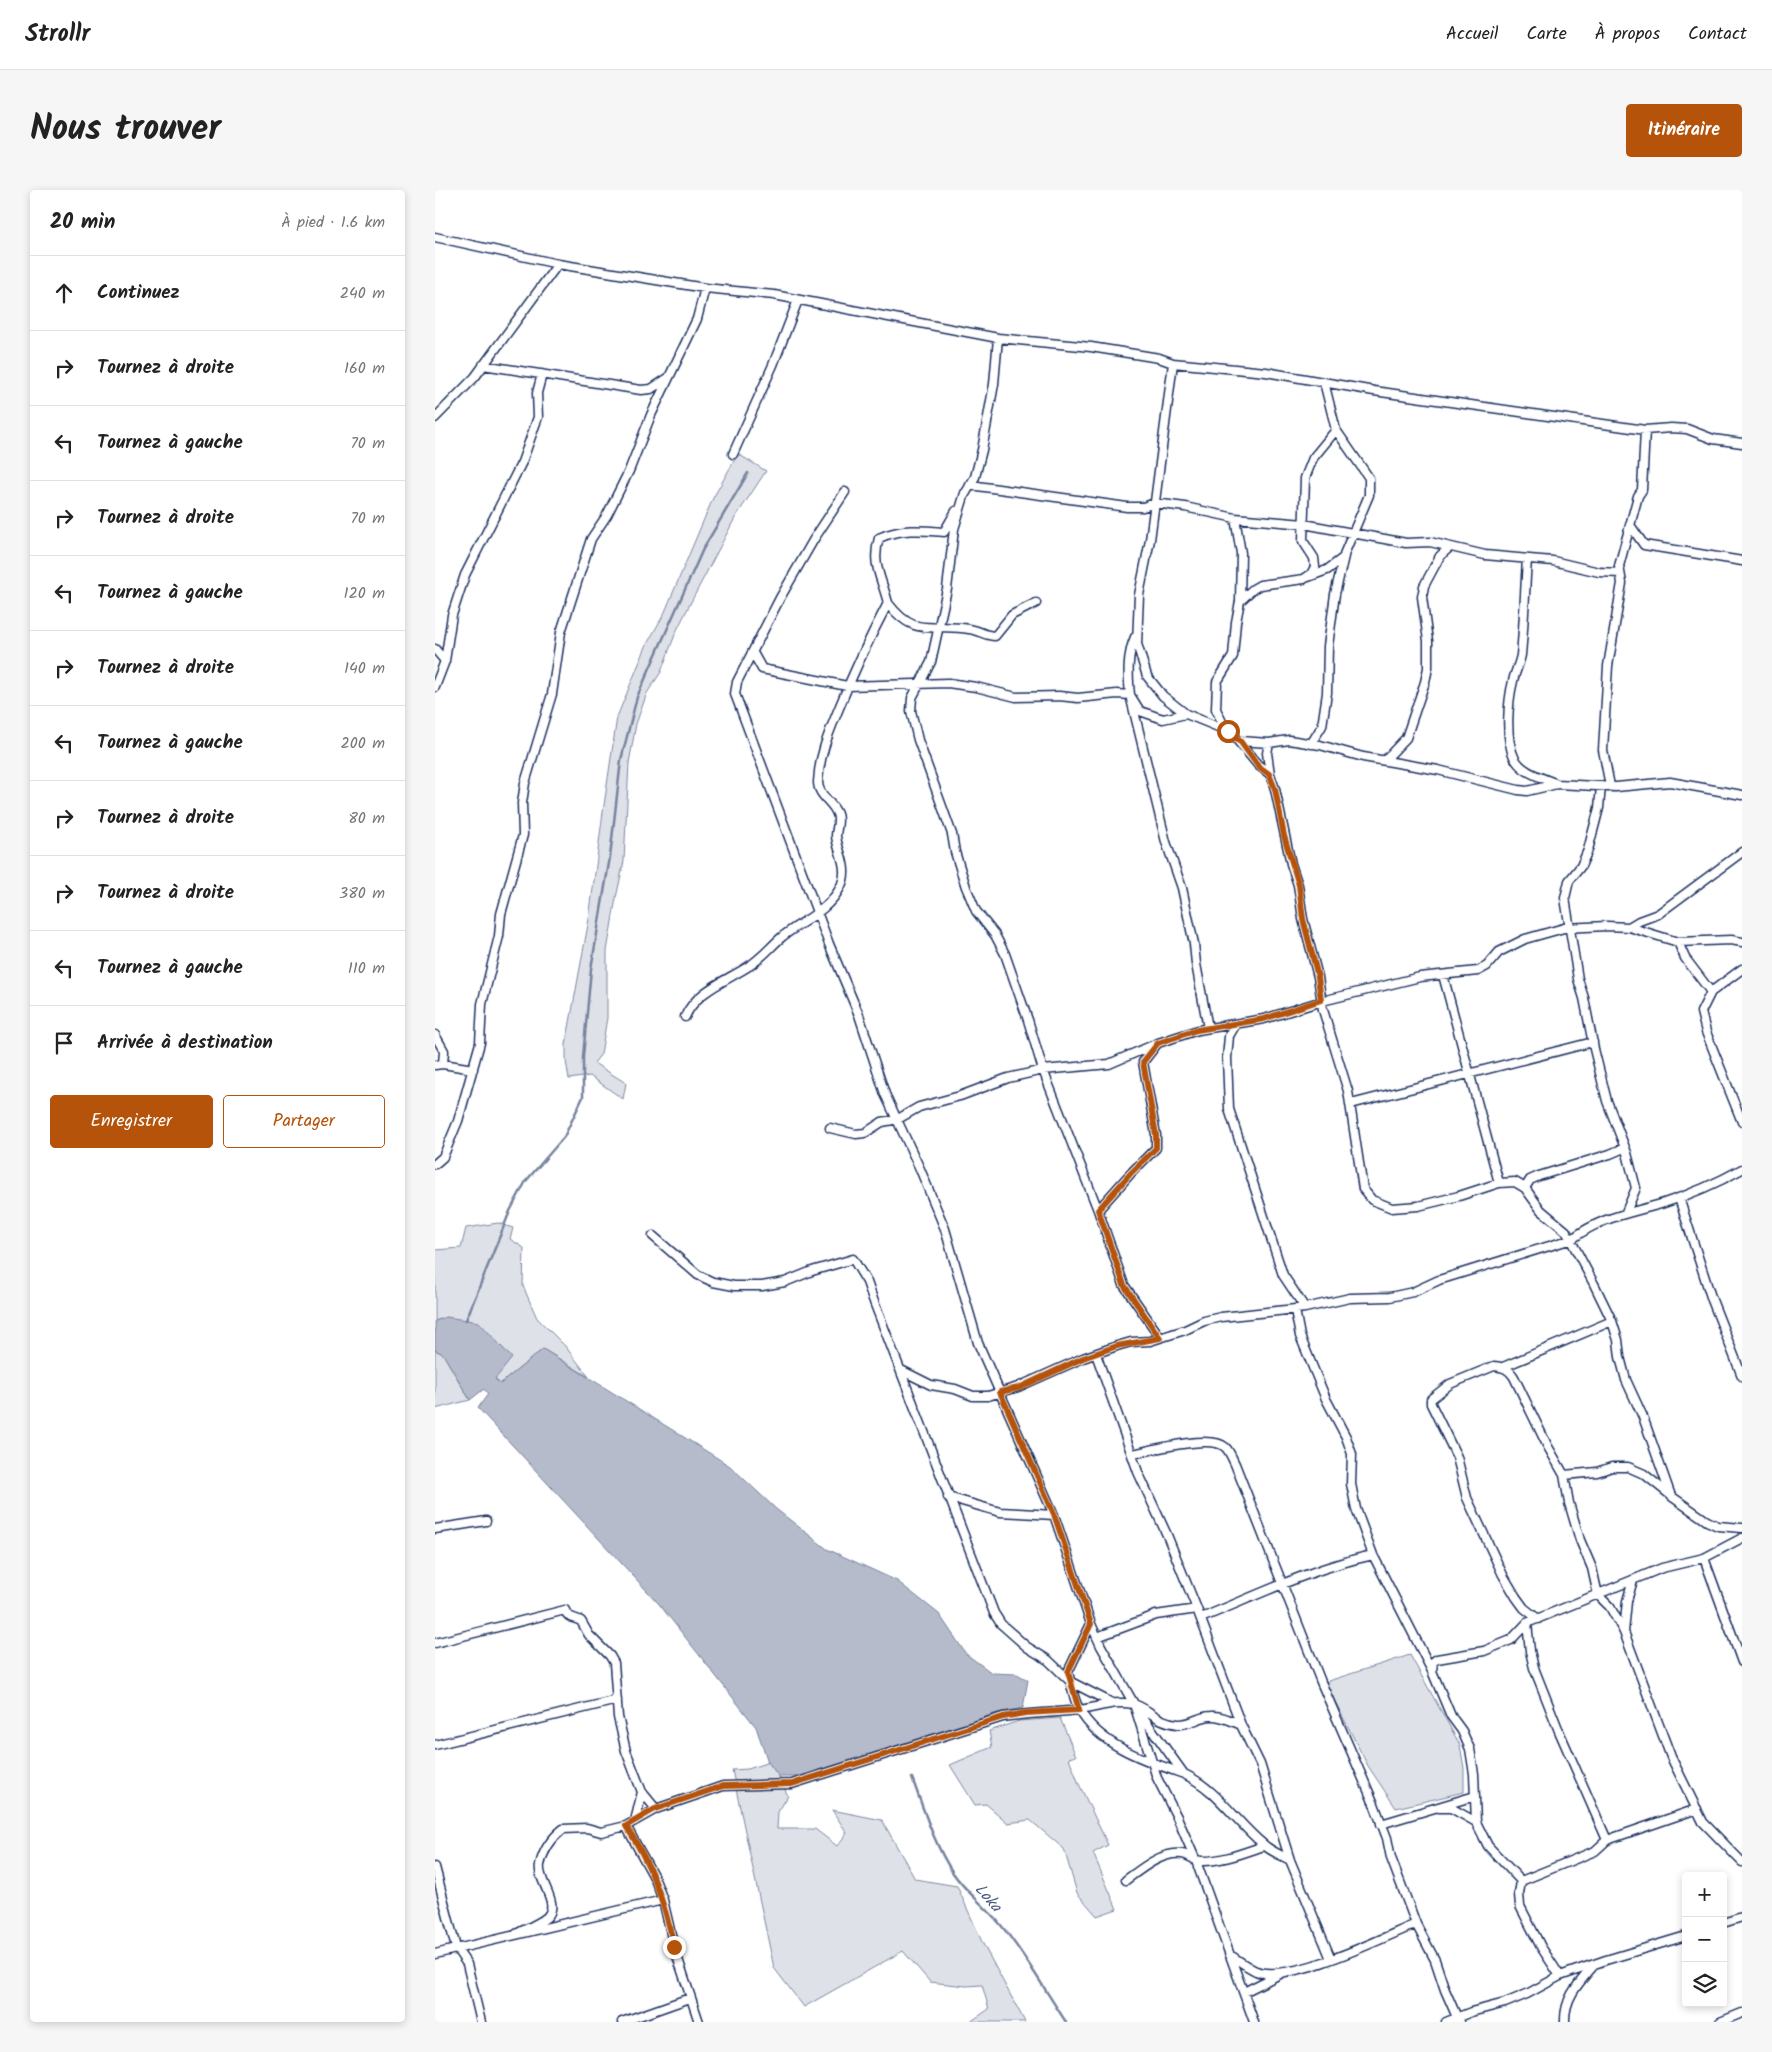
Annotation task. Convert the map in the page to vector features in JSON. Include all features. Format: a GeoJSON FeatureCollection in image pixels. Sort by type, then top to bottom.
{"type":"FeatureCollection","features":[{"type":"Feature","properties":{"kind":"street"},"geometry":{"type":"LineString","coordinates":[[435,237],[558,264],[705,288],[774,295],[998,338],[1091,347],[1159,358],[1173,363],[1266,372],[1383,393],[1645,430],[1671,428],[1687,430],[1713,440],[1742,443]]}},
{"type":"Feature","properties":{"kind":"street"},"geometry":{"type":"LineString","coordinates":[[435,418],[475,378],[558,264]]}},
{"type":"Feature","properties":{"kind":"street"},"geometry":{"type":"LineString","coordinates":[[435,1164],[443,1158],[458,1122],[480,1043],[482,1004],[499,936],[501,914],[523,835],[522,803],[525,783],[552,694],[561,632],[591,539],[607,515],[629,471],[648,423],[697,319],[705,288]]}},
{"type":"Feature","properties":{"kind":"street"},"geometry":{"type":"LineString","coordinates":[[733,454],[773,365],[798,300]]}},
{"type":"Feature","properties":{"kind":"street"},"geometry":{"type":"LineString","coordinates":[[998,338],[994,384],[975,477],[944,532],[907,530],[890,533],[879,538],[875,551],[876,566],[889,603],[899,618],[909,624],[938,628],[969,628],[995,636],[1012,615],[1036,603]]}},
{"type":"Feature","properties":{"kind":"street"},"geometry":{"type":"LineString","coordinates":[[1173,363],[1155,504],[1139,595],[1137,644],[1147,676],[1163,696],[1186,714],[1228,731],[1240,741],[1258,766],[1269,774]]}},
{"type":"Feature","properties":{"kind":"street"},"geometry":{"type":"LineString","coordinates":[[483,366],[641,390],[651,389],[670,377]]}},
{"type":"Feature","properties":{"kind":"street"},"geometry":{"type":"LineString","coordinates":[[435,687],[445,661],[452,614],[465,575],[522,462],[538,417],[537,393],[542,374]]}},
{"type":"Feature","properties":{"kind":"street"},"geometry":{"type":"LineString","coordinates":[[1311,744],[1322,726],[1327,693],[1328,646],[1335,594],[1343,558],[1369,494],[1369,478],[1336,430],[1324,382]]}},
{"type":"Feature","properties":{"kind":"street"},"geometry":{"type":"LineString","coordinates":[[1306,578],[1315,567],[1314,558],[1303,541],[1305,478],[1313,458],[1336,430]]}},
{"type":"Feature","properties":{"kind":"street"},"geometry":{"type":"LineString","coordinates":[[1611,786],[1603,750],[1608,666],[1622,583],[1619,566],[1638,496],[1642,490],[1645,430]]}},
{"type":"Feature","properties":{"kind":"street"},"geometry":{"type":"LineString","coordinates":[[970,485],[1127,507],[1143,507],[1155,504],[1235,518],[1304,524],[1406,544],[1430,542],[1485,555],[1553,561],[1599,572],[1621,573]]}},
{"type":"Feature","properties":{"kind":"street"},"geometry":{"type":"LineString","coordinates":[[845,492],[809,547],[780,598],[737,682],[735,694],[817,913],[859,1015],[883,1087],[945,1229],[978,1343],[1054,1514],[1091,1624],[1133,1704],[1184,1774]]}},
{"type":"Feature","properties":{"kind":"street"},"geometry":{"type":"LineString","coordinates":[[965,493],[954,529],[947,589],[931,662],[912,698],[911,711],[921,748],[952,834],[955,852],[966,887],[976,911],[995,935],[1005,954],[1043,1070],[1098,1210],[1124,1285],[1160,1338]]}},
{"type":"Feature","properties":{"kind":"street"},"geometry":{"type":"LineString","coordinates":[[1228,731],[1216,709],[1217,682],[1233,656],[1240,600],[1241,553],[1235,518]]}},
{"type":"Feature","properties":{"kind":"street"},"geometry":{"type":"LineString","coordinates":[[1630,525],[1643,545],[1742,561]]}},
{"type":"Feature","properties":{"kind":"street"},"geometry":{"type":"LineString","coordinates":[[1385,760],[1406,738],[1425,682],[1428,668],[1428,641],[1422,597],[1440,556],[1450,547]]}},
{"type":"Feature","properties":{"kind":"street"},"geometry":{"type":"LineString","coordinates":[[1240,600],[1260,585],[1306,578],[1327,570],[1343,558]]}},
{"type":"Feature","properties":{"kind":"street"},"geometry":{"type":"LineString","coordinates":[[1527,559],[1520,664],[1513,681],[1508,722],[1510,746],[1514,758],[1524,770],[1557,784]]}},
{"type":"Feature","properties":{"kind":"street"},"geometry":{"type":"LineString","coordinates":[[685,1017],[689,1008],[698,998],[719,983],[750,966],[783,936],[817,913],[840,888],[845,872],[836,837],[837,813],[825,800],[818,783],[822,751],[865,645],[889,603]]}},
{"type":"Feature","properties":{"kind":"street"},"geometry":{"type":"LineString","coordinates":[[1138,630],[1131,647],[1128,674],[1130,695],[1166,842],[1183,888],[1209,1028]]}},
{"type":"Feature","properties":{"kind":"street"},"geometry":{"type":"LineString","coordinates":[[435,649],[445,661]]}},
{"type":"Feature","properties":{"kind":"street"},"geometry":{"type":"LineString","coordinates":[[753,653],[762,669],[847,686],[948,683],[976,687],[1016,697],[1059,696],[1078,698],[1117,694],[1130,695]]}},
{"type":"Feature","properties":{"kind":"street"},"geometry":{"type":"LineString","coordinates":[[1130,695],[1140,711],[1163,719],[1186,714]]}},
{"type":"Feature","properties":{"kind":"street"},"geometry":{"type":"LineString","coordinates":[[1240,741],[1269,743],[1289,740],[1363,757],[1438,770],[1527,791],[1557,784],[1611,786],[1670,782],[1742,795]]}},
{"type":"Feature","properties":{"kind":"street"},"geometry":{"type":"LineString","coordinates":[[1269,743],[1267,753],[1269,774],[1275,789],[1291,864],[1299,885],[1303,919],[1318,977],[1321,1000],[1351,1104],[1363,1189],[1372,1200],[1392,1208],[1418,1206],[1459,1196],[1499,1183],[1515,1182],[1525,1188],[1541,1210],[1566,1231],[1611,1321],[1618,1340],[1626,1380],[1643,1417],[1671,1496]]}},
{"type":"Feature","properties":{"kind":"street"},"geometry":{"type":"LineString","coordinates":[[1601,786],[1599,808],[1588,850],[1581,866],[1569,881],[1565,898],[1578,980],[1584,998],[1607,1101],[1636,1188],[1626,1212]]}},
{"type":"Feature","properties":{"kind":"street"},"geometry":{"type":"LineString","coordinates":[[1629,928],[1658,914],[1742,852]]}},
{"type":"Feature","properties":{"kind":"street"},"geometry":{"type":"LineString","coordinates":[[830,1128],[856,1134],[865,1133],[882,1122],[898,1119],[919,1107],[960,1096],[1008,1078],[1043,1070],[1082,1068],[1109,1064],[1158,1043],[1209,1028],[1264,1019],[1321,1000],[1420,977],[1479,971],[1487,966],[1499,952],[1550,931],[1569,928],[1629,928],[1678,942],[1731,940],[1742,942]]}},
{"type":"Feature","properties":{"kind":"street"},"geometry":{"type":"LineString","coordinates":[[1678,942],[1685,958],[1711,992]]}},
{"type":"Feature","properties":{"kind":"street"},"geometry":{"type":"LineString","coordinates":[[1742,969],[1711,992],[1701,1012],[1702,1020],[1742,1122]]}},
{"type":"Feature","properties":{"kind":"street"},"geometry":{"type":"LineString","coordinates":[[1443,975],[1499,1183]]}},
{"type":"Feature","properties":{"kind":"street"},"geometry":{"type":"LineString","coordinates":[[1236,1024],[1229,1036],[1228,1043],[1229,1109],[1283,1275],[1305,1308]]}},
{"type":"Feature","properties":{"kind":"street"},"geometry":{"type":"LineString","coordinates":[[435,1035],[444,1051],[439,1065],[473,1069]]}},
{"type":"Feature","properties":{"kind":"street"},"geometry":{"type":"LineString","coordinates":[[1351,1104],[1593,1042]]}},
{"type":"Feature","properties":{"kind":"street"},"geometry":{"type":"LineString","coordinates":[[1098,1210],[1156,1148],[1156,1135],[1143,1062],[1158,1043]]}},
{"type":"Feature","properties":{"kind":"street"},"geometry":{"type":"LineString","coordinates":[[1525,1188],[1530,1180],[1539,1176],[1624,1148]]}},
{"type":"Feature","properties":{"kind":"street"},"geometry":{"type":"LineString","coordinates":[[901,1370],[931,1385],[955,1389],[973,1396],[988,1396],[1019,1388],[1096,1354],[1131,1342],[1160,1338],[1185,1330],[1204,1321],[1221,1317],[1295,1310],[1350,1298],[1390,1297],[1413,1292],[1439,1280],[1571,1239],[1589,1226],[1626,1212],[1679,1198],[1708,1187],[1742,1169]]}},
{"type":"Feature","properties":{"kind":"street"},"geometry":{"type":"LineString","coordinates":[[1679,1198],[1712,1300],[1742,1376]]}},
{"type":"Feature","properties":{"kind":"street"},"geometry":{"type":"LineString","coordinates":[[653,1236],[698,1275],[713,1282],[734,1286],[762,1286],[785,1282],[812,1271],[853,1259],[867,1282],[948,1497],[989,1601],[1001,1624],[1027,1647],[1048,1660],[1071,1682],[1111,1703]]}},
{"type":"Feature","properties":{"kind":"street"},"geometry":{"type":"LineString","coordinates":[[1295,1310],[1300,1336],[1325,1400],[1345,1437],[1351,1454],[1351,1484],[1356,1509],[1373,1555],[1432,1671],[1451,1716],[1463,1731],[1470,1749],[1476,1822],[1488,1846],[1521,1881]]}},
{"type":"Feature","properties":{"kind":"street"},"geometry":{"type":"LineString","coordinates":[[1503,1367],[1611,1321]]}},
{"type":"Feature","properties":{"kind":"street"},"geometry":{"type":"LineString","coordinates":[[1096,1354],[1138,1472],[1167,1535],[1201,1618],[1241,1725],[1260,1764],[1289,1860],[1331,1959]]}},
{"type":"Feature","properties":{"kind":"street"},"geometry":{"type":"LineString","coordinates":[[1537,1619],[1516,1598],[1503,1575],[1467,1498],[1457,1457],[1431,1404],[1431,1399],[1434,1395],[1450,1384],[1494,1366],[1503,1367],[1510,1371],[1514,1377],[1547,1445],[1564,1475],[1569,1503],[1580,1540],[1592,1568],[1598,1595],[1610,1607],[1624,1632],[1671,1757],[1697,1810],[1703,1822],[1742,1862]]}},
{"type":"Feature","properties":{"kind":"street"},"geometry":{"type":"LineString","coordinates":[[1133,1454],[1174,1445],[1216,1442],[1226,1447],[1235,1464],[1321,1682],[1381,1824],[1415,1924],[1435,1960],[1458,2020]]}},
{"type":"Feature","properties":{"kind":"street"},"geometry":{"type":"LineString","coordinates":[[1564,1475],[1597,1472],[1612,1467],[1628,1467],[1644,1474],[1707,1521],[1718,1526],[1742,1528]]}},
{"type":"Feature","properties":{"kind":"street"},"geometry":{"type":"LineString","coordinates":[[948,1497],[1000,1512],[1054,1514]]}},
{"type":"Feature","properties":{"kind":"street"},"geometry":{"type":"LineString","coordinates":[[435,1529],[486,1520]]}},
{"type":"Feature","properties":{"kind":"street"},"geometry":{"type":"LineString","coordinates":[[1432,1671],[1433,1662],[1437,1659],[1484,1651],[1511,1640],[1527,1623],[1662,1568],[1704,1558],[1742,1538]]}},
{"type":"Feature","properties":{"kind":"street"},"geometry":{"type":"LineString","coordinates":[[1201,1618],[1282,1583],[1342,1562],[1373,1555]]}},
{"type":"Feature","properties":{"kind":"street"},"geometry":{"type":"LineString","coordinates":[[1704,1558],[1742,1662]]}},
{"type":"Feature","properties":{"kind":"street"},"geometry":{"type":"LineString","coordinates":[[1624,1632],[1627,1601],[1633,1580]]}},
{"type":"Feature","properties":{"kind":"street"},"geometry":{"type":"LineString","coordinates":[[1097,1637],[1156,1615],[1197,1609]]}},
{"type":"Feature","properties":{"kind":"street"},"geometry":{"type":"LineString","coordinates":[[435,1643],[565,1610],[567,1615],[581,1621],[589,1635],[611,1656],[616,1672],[618,1717],[626,1751],[642,1792],[655,1809]]}},
{"type":"Feature","properties":{"kind":"street"},"geometry":{"type":"LineString","coordinates":[[1527,1623],[1534,1668],[1559,1731],[1607,1840]]}},
{"type":"Feature","properties":{"kind":"street"},"geometry":{"type":"LineString","coordinates":[[1091,1624],[1068,1672],[1079,1710],[1109,1741],[1152,1763],[1194,1779],[1215,1795],[1264,1846],[1289,1860]]}},
{"type":"Feature","properties":{"kind":"street"},"geometry":{"type":"LineString","coordinates":[[435,1745],[617,1700]]}},
{"type":"Feature","properties":{"kind":"street"},"geometry":{"type":"LineString","coordinates":[[516,1934],[548,1916],[552,1907],[542,1880],[540,1866],[545,1849],[563,1829],[587,1828],[601,1832],[626,1826],[655,1809],[723,1786],[792,1784],[1003,1717],[1025,1713],[1079,1710],[1111,1703],[1133,1704],[1159,1720],[1171,1723],[1191,1722],[1210,1715],[1219,1716],[1241,1725]]}},
{"type":"Feature","properties":{"kind":"street"},"geometry":{"type":"LineString","coordinates":[[1133,1704],[1152,1763],[1196,1861],[1255,2022]]}},
{"type":"Feature","properties":{"kind":"street"},"geometry":{"type":"LineString","coordinates":[[635,1821],[642,1792]]}},
{"type":"Feature","properties":{"kind":"street"},"geometry":{"type":"LineString","coordinates":[[1381,1824],[1475,1796]]}},
{"type":"Feature","properties":{"kind":"street"},"geometry":{"type":"LineString","coordinates":[[1431,1808],[1451,1808],[1476,1822]]}},
{"type":"Feature","properties":{"kind":"street"},"geometry":{"type":"LineString","coordinates":[[1521,1881],[1595,1851],[1607,1840],[1697,1810]]}},
{"type":"Feature","properties":{"kind":"street"},"geometry":{"type":"LineString","coordinates":[[626,1826],[654,1877],[663,1900],[690,1998],[699,2022]]}},
{"type":"Feature","properties":{"kind":"street"},"geometry":{"type":"LineString","coordinates":[[1126,1880],[1153,1862],[1165,1857],[1184,1854],[1196,1861],[1209,1861],[1264,1846]]}},
{"type":"Feature","properties":{"kind":"street"},"geometry":{"type":"LineString","coordinates":[[435,1867],[456,1948],[467,1964],[481,2022]]}},
{"type":"Feature","properties":{"kind":"street"},"geometry":{"type":"LineString","coordinates":[[1521,1881],[1520,1906],[1541,1947],[1560,1976]]}},
{"type":"Feature","properties":{"kind":"street"},"geometry":{"type":"LineString","coordinates":[[435,1954],[663,1900]]}},
{"type":"Feature","properties":{"kind":"street"},"geometry":{"type":"LineString","coordinates":[[1727,1922],[1740,1918],[1742,1928]]}},
{"type":"Feature","properties":{"kind":"street"},"geometry":{"type":"LineString","coordinates":[[1230,1955],[1257,1971],[1274,1973],[1286,1971],[1331,1959],[1415,1924]]}},
{"type":"Feature","properties":{"kind":"street"},"geometry":{"type":"LineString","coordinates":[[1446,2022],[1458,2020],[1527,1994],[1560,1976],[1682,1937]]}},
{"type":"Feature","properties":{"kind":"street"},"geometry":{"type":"LineString","coordinates":[[1565,2022],[1569,1996],[1595,1964]]}},
{"type":"Feature","properties":{"kind":"street"},"geometry":{"type":"LineString","coordinates":[[1244,1992],[1286,1971]]}},
{"type":"Feature","properties":{"kind":"street"},"geometry":{"type":"LineString","coordinates":[[622,2022],[690,1998]]}},
{"type":"Feature","properties":{"kind":"street"},"geometry":{"type":"LineString","coordinates":[[1720,2022],[1742,2013]]}},
{"type":"Feature","properties":{"kind":"shaded area"},"geometry":{"type":"Polygon","coordinates":[[[738,454],[766,471],[735,518],[676,632],[661,672],[647,693],[636,724],[629,763],[624,861],[607,951],[607,1018],[601,1054],[594,1063],[626,1083],[623,1099],[590,1076],[569,1079],[566,1061],[566,1044],[589,919],[617,717],[647,644],[664,614],[713,498],[738,454]]]}},
{"type":"Feature","properties":{"kind":"shaded area"},"geometry":{"type":"Polygon","coordinates":[[[498,1223],[513,1228],[510,1239],[524,1248],[523,1286],[537,1318],[565,1346],[589,1377],[543,1349],[500,1384],[446,1317],[435,1321],[435,1250],[461,1248],[466,1228],[498,1223]]]}},
{"type":"Feature","properties":{"kind":"shaded area"},"geometry":{"type":"Polygon","coordinates":[[[435,1350],[443,1354],[470,1400],[435,1409],[435,1350]]]}},
{"type":"Feature","properties":{"kind":"shaded area"},"geometry":{"type":"Polygon","coordinates":[[[1410,1655],[1460,1745],[1464,1768],[1464,1792],[1396,1808],[1368,1766],[1325,1682],[1410,1655]]]}},
{"type":"Feature","properties":{"kind":"shaded area"},"geometry":{"type":"Polygon","coordinates":[[[1060,1718],[1076,1756],[1069,1758],[1079,1784],[1108,1845],[1093,1853],[1117,1909],[1097,1916],[1077,1893],[1064,1849],[1030,1820],[1008,1823],[986,1804],[975,1805],[950,1765],[992,1747],[989,1731],[1019,1721],[1060,1718]]]}},
{"type":"Feature","properties":{"kind":"shaded area"},"geometry":{"type":"Polygon","coordinates":[[[769,1762],[788,1796],[778,1812],[777,1829],[815,1829],[837,1846],[847,1833],[832,1810],[882,1820],[915,1879],[957,1886],[983,1944],[1025,2022],[970,2022],[989,2009],[982,1985],[966,1986],[930,1982],[903,1951],[804,2007],[774,1968],[732,1770],[748,1769],[769,1762]]]}},
{"type":"Feature","properties":{"kind":"water"},"geometry":{"type":"Polygon","coordinates":[[[446,1317],[479,1322],[512,1358],[495,1379],[500,1384],[543,1349],[730,1466],[776,1509],[827,1549],[897,1581],[939,1614],[966,1654],[992,1673],[1017,1674],[1028,1680],[1023,1708],[997,1713],[801,1777],[779,1777],[768,1762],[756,1727],[659,1604],[478,1408],[488,1394],[484,1389],[470,1400],[443,1354],[435,1350],[435,1321],[446,1317]]]}},
{"type":"Feature","properties":{"kind":"waterway"},"geometry":{"type":"LineString","coordinates":[[466,1320],[510,1211],[526,1181],[564,1137],[583,1097],[583,1057],[591,969],[610,857],[621,760],[637,697],[703,549],[748,473]]}},
{"type":"Feature","properties":{"kind":"waterway","name":"Loka"},"geometry":{"type":"LineString","coordinates":[[912,1778],[935,1839],[946,1862],[964,1886],[1009,1935],[1066,2022]]}},
{"type":"Feature","properties":{"kind":"route"},"geometry":{"type":"LineString","coordinates":[[674,1947],[663,1900],[654,1877],[626,1826],[655,1809],[723,1786],[792,1784],[1003,1717],[1025,1713],[1079,1710],[1068,1672],[1091,1624],[1054,1514],[1000,1392],[1019,1388],[1083,1358],[1117,1346],[1160,1338],[1124,1285],[1098,1210],[1156,1148],[1156,1135],[1143,1062],[1158,1043],[1197,1030],[1264,1019],[1321,1000],[1318,977],[1303,919],[1299,885],[1291,864],[1284,836],[1275,789],[1269,774],[1258,766],[1240,741],[1228,731]]}}]}
